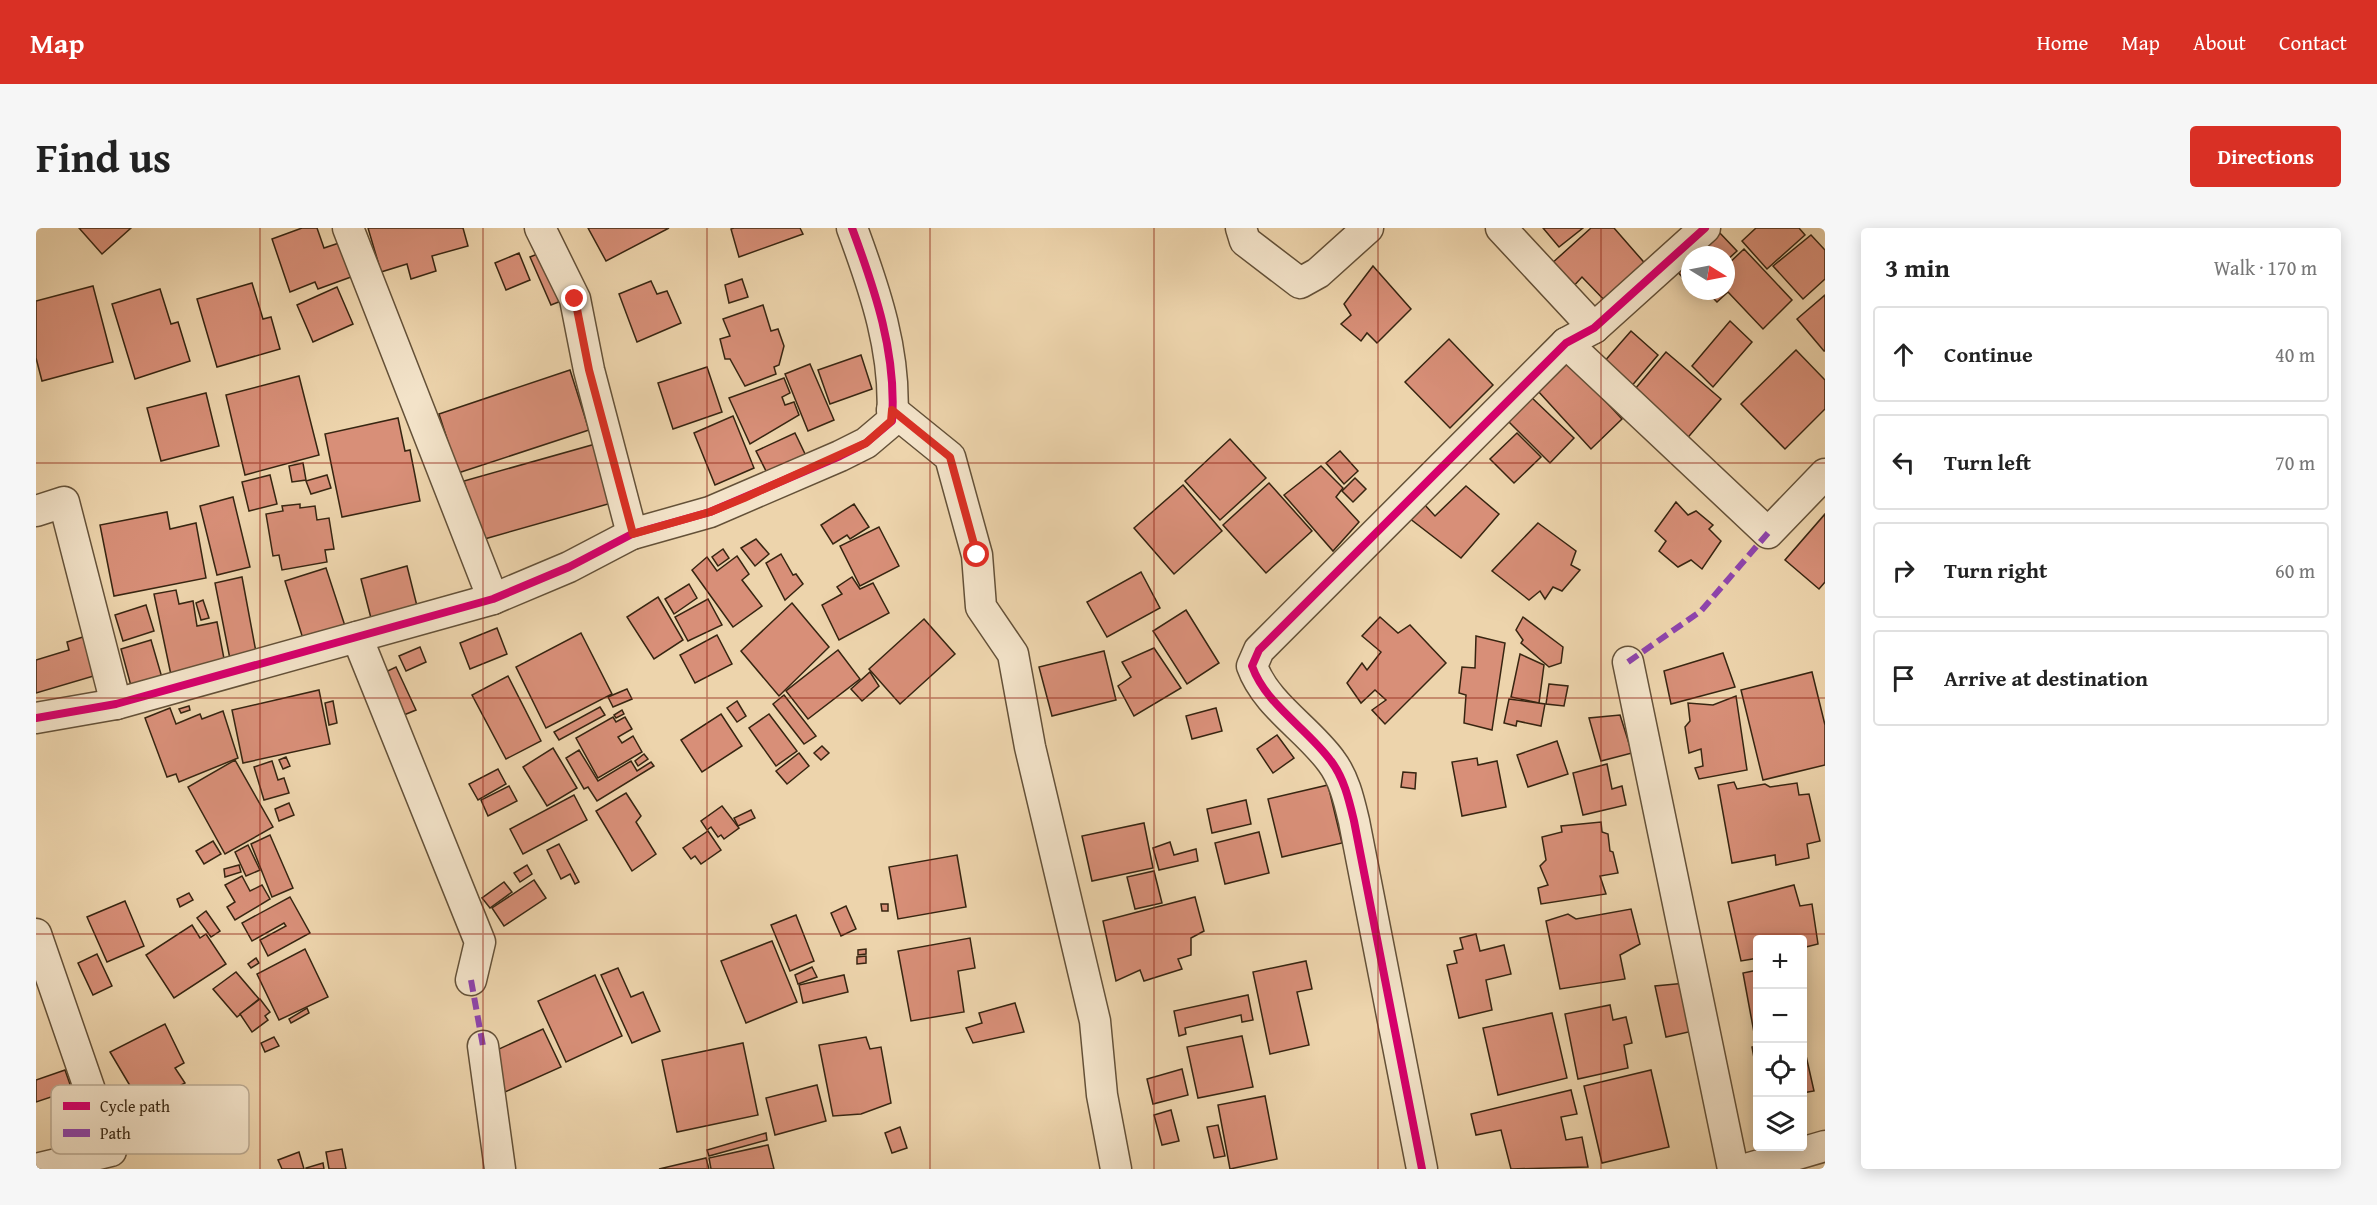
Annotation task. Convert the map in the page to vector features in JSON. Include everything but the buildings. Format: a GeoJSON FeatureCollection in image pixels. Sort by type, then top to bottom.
{"type":"FeatureCollection","features":[{"type":"Feature","properties":{"kind":"street"},"geometry":{"type":"LineString","coordinates":[[348,228],[493,599]]}},
{"type":"Feature","properties":{"kind":"street"},"geometry":{"type":"LineString","coordinates":[[540,228],[575,299],[589,370],[633,534]]}},
{"type":"Feature","properties":{"kind":"street"},"geometry":{"type":"LineString","coordinates":[[36,718],[116,704],[493,599],[569,567],[633,534],[710,512],[866,443],[891,421],[894,397],[881,310],[852,228]]}},
{"type":"Feature","properties":{"kind":"street"},"geometry":{"type":"LineString","coordinates":[[1243,234],[1277,266],[1300,283],[1318,273],[1368,228]]}},
{"type":"Feature","properties":{"kind":"street"},"geometry":{"type":"LineString","coordinates":[[1501,228],[1594,328]]}},
{"type":"Feature","properties":{"kind":"street"},"geometry":{"type":"LineString","coordinates":[[1422,1169],[1354,820],[1345,787],[1332,761],[1259,683],[1252,666],[1259,650],[1566,343],[1594,328],[1705,228]]}},
{"type":"Feature","properties":{"kind":"street"},"geometry":{"type":"LineString","coordinates":[[1566,343],[1768,533],[1825,474]]}},
{"type":"Feature","properties":{"kind":"street"},"geometry":{"type":"LineString","coordinates":[[892,410],[950,457],[977,555],[981,607],[1013,654],[1030,747],[1095,1021],[1102,1095],[1116,1169]]}},
{"type":"Feature","properties":{"kind":"street"},"geometry":{"type":"LineString","coordinates":[[36,511],[64,502],[116,704]]}},
{"type":"Feature","properties":{"kind":"street"},"geometry":{"type":"LineString","coordinates":[[357,637],[480,942],[471,980]]}},
{"type":"Feature","properties":{"kind":"street"},"geometry":{"type":"LineString","coordinates":[[1628,662],[1733,1169]]}},
{"type":"Feature","properties":{"kind":"street"},"geometry":{"type":"LineString","coordinates":[[36,933],[88,1085]]}},
{"type":"Feature","properties":{"kind":"street"},"geometry":{"type":"LineString","coordinates":[[483,1046],[500,1169]]}},
{"type":"Feature","properties":{"kind":"street"},"geometry":{"type":"LineString","coordinates":[[1746,1169],[1825,1146]]}},
{"type":"Feature","properties":{"kind":"street"},"geometry":{"type":"LineString","coordinates":[[36,1169],[98,1154]]}},
{"type":"Feature","properties":{"kind":"marked path"},"geometry":{"type":"LineString","coordinates":[[1628,662],[1701,611],[1768,533]]}},
{"type":"Feature","properties":{"kind":"marked path"},"geometry":{"type":"LineString","coordinates":[[471,980],[483,1046]]}},
{"type":"Feature","properties":{"kind":"cycle path"},"geometry":{"type":"LineString","coordinates":[[36,718],[116,704],[493,599],[569,567],[632,534],[710,512],[866,443],[892,421],[893,396],[888,347],[869,275],[852,228]]}},
{"type":"Feature","properties":{"kind":"cycle path"},"geometry":{"type":"LineString","coordinates":[[1422,1169],[1354,821],[1345,790],[1331,761],[1267,693],[1252,666],[1259,650],[1566,343],[1594,328],[1705,228]]}},
{"type":"Feature","properties":{"kind":"route"},"geometry":{"type":"LineString","coordinates":[[575,299],[589,370],[633,534],[710,512],[840,456],[866,443],[891,421],[892,410],[950,457],[977,555]]}}]}
